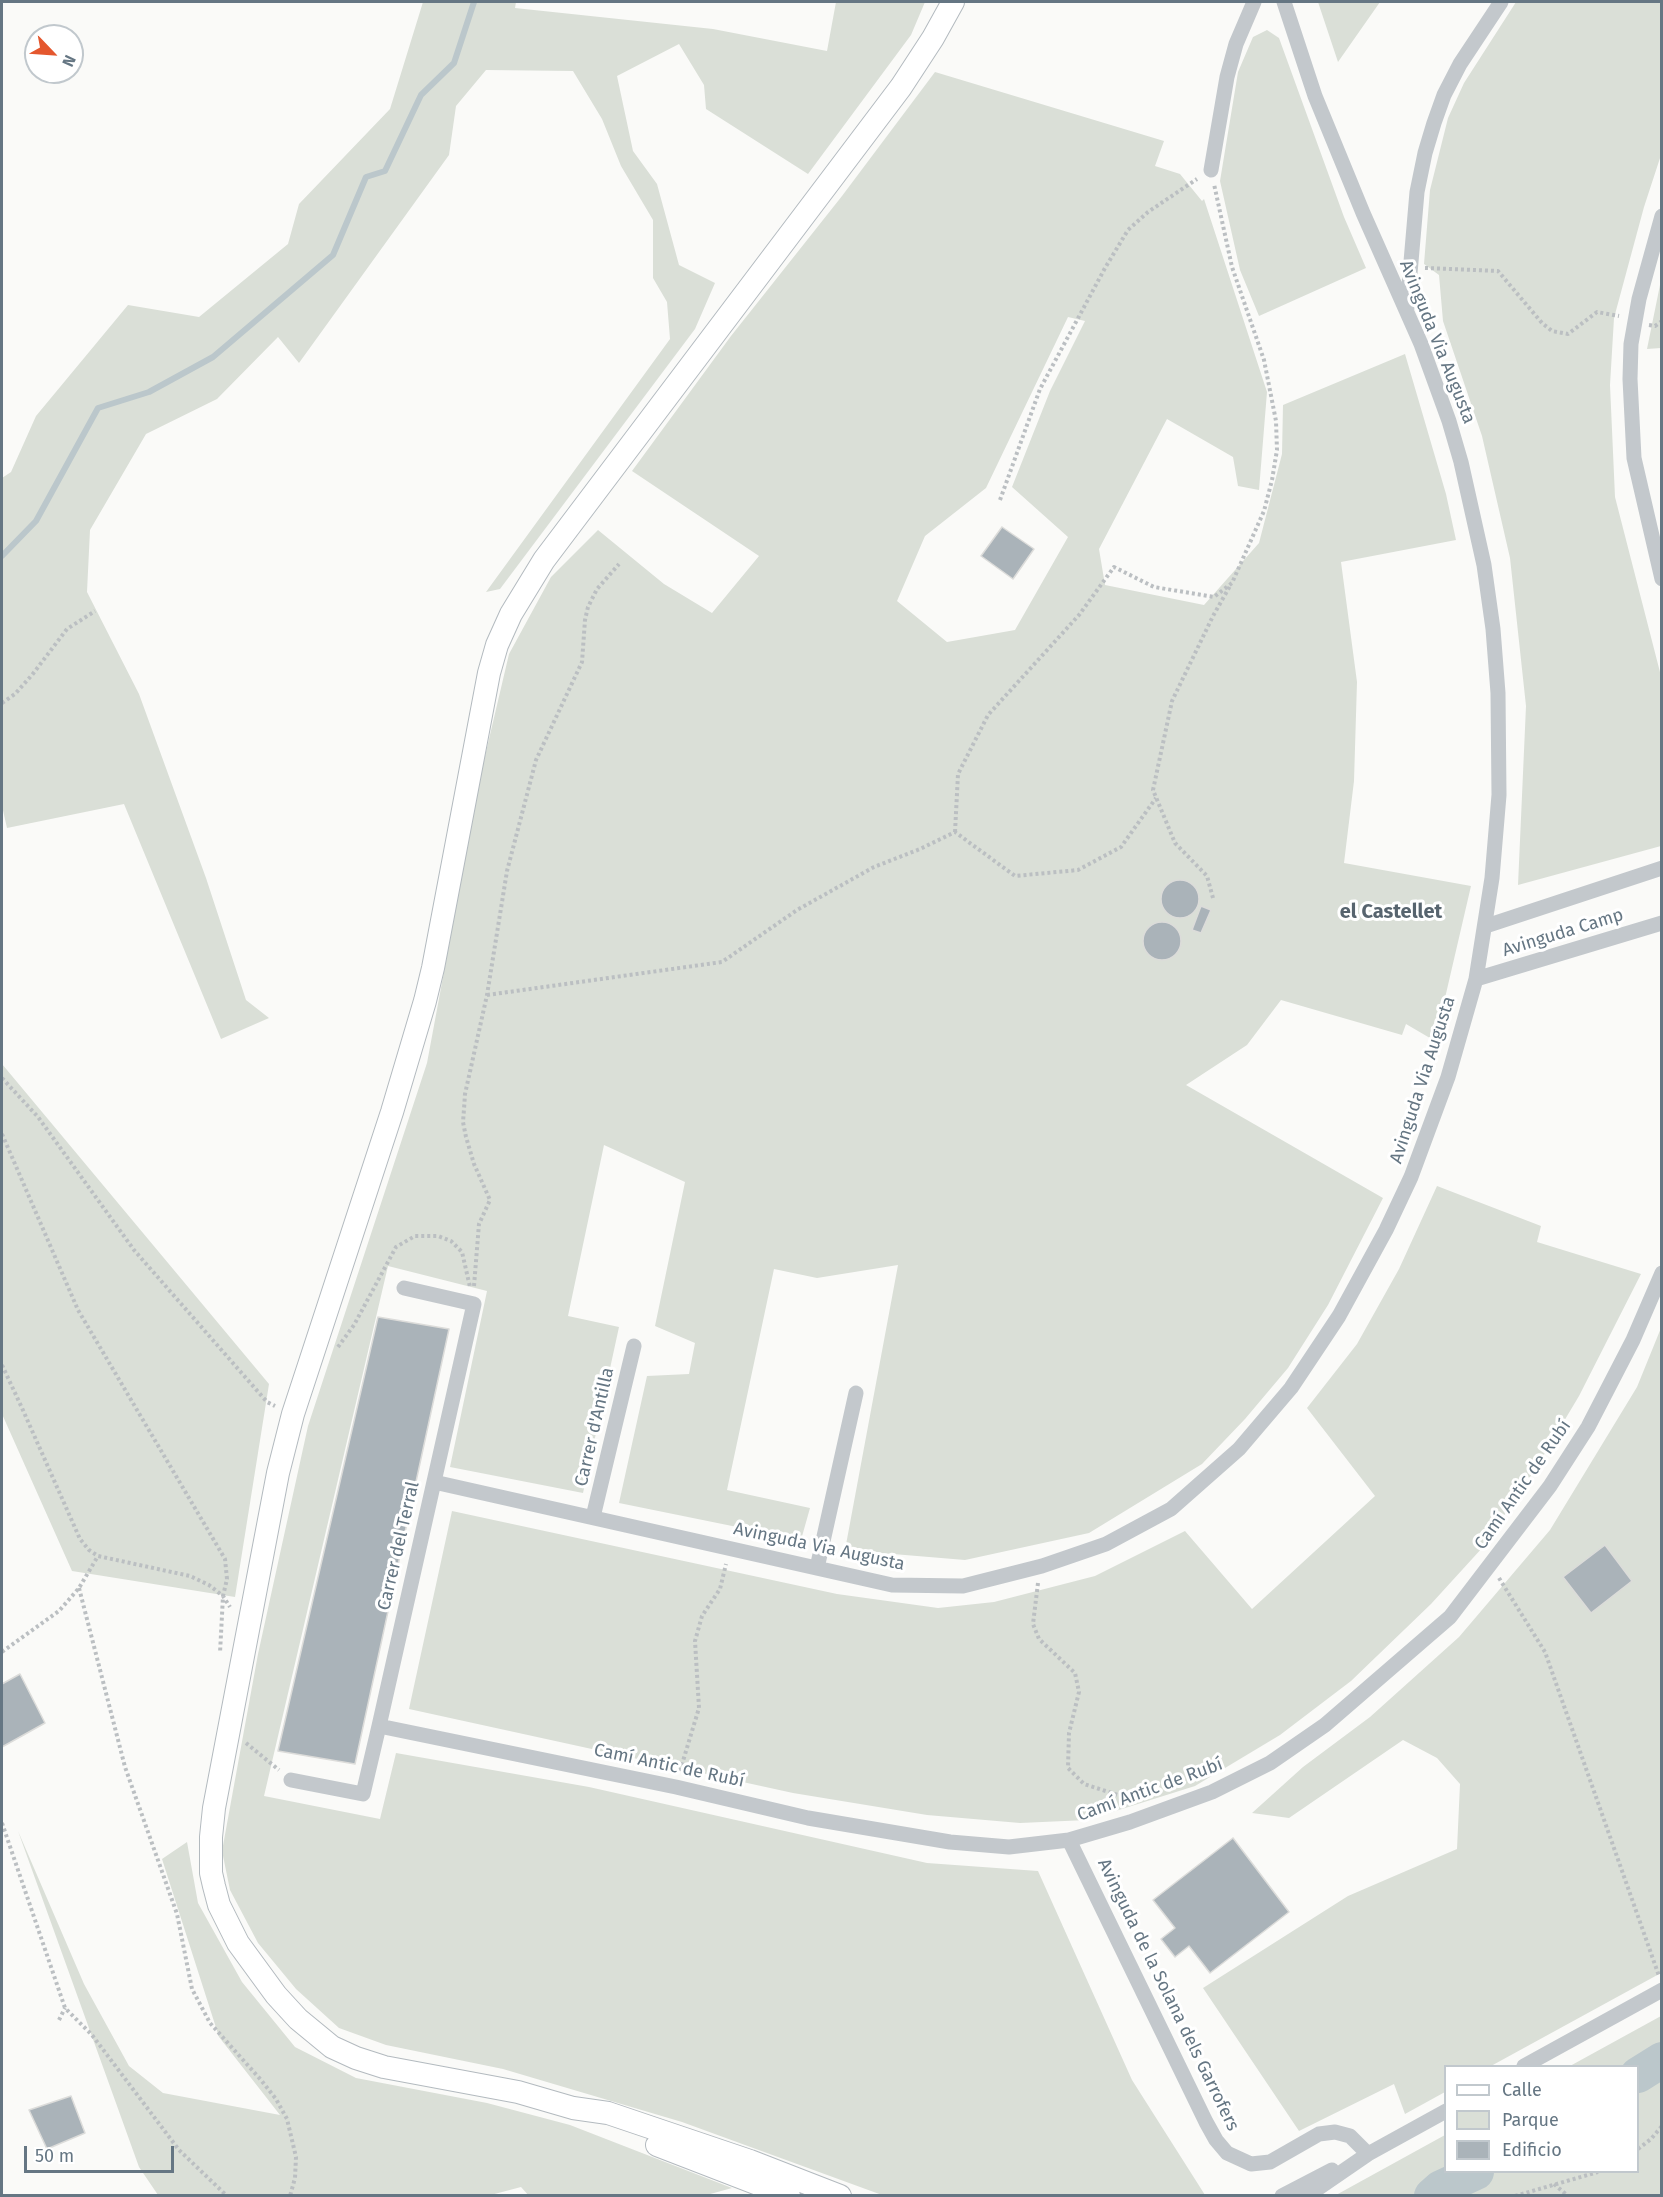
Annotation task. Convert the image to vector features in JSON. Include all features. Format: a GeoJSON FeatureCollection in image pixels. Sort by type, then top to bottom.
{"type":"FeatureCollection","features":[{"type":"Feature","properties":{"kind":"main road"},"geometry":{"type":"LineString","coordinates":[[840,2196],[750,2161],[608,2113],[573,2108],[518,2092],[384,2067],[332,2047],[308,2029],[276,1995],[238,1943],[219,1905],[211,1873],[213,1815],[278,1473],[293,1414],[392,1112],[418,1025],[433,968],[489,673],[497,645],[530,581],[555,544],[901,87],[953,2]]}},
{"type":"Feature","properties":{"kind":"main road"},"geometry":{"type":"LineString","coordinates":[[573,2108],[603,2124],[789,2196]]}},
{"type":"Feature","properties":{"kind":"street"},"geometry":{"type":"LineString","coordinates":[[1211,170],[1227,77],[1236,44],[1254,2]]}},
{"type":"Feature","properties":{"kind":"street","name":"Avinguda Via Augusta"},"geometry":{"type":"LineString","coordinates":[[434,1482],[892,1586],[963,1586],[1041,1566],[1106,1544],[1171,1509],[1239,1449],[1291,1388],[1340,1316],[1386,1230],[1411,1177],[1448,1077],[1476,979],[1486,926],[1500,795],[1498,693],[1492,618],[1484,566],[1461,462],[1435,379],[1362,213],[1320,107],[1284,2]]}},
{"type":"Feature","properties":{"kind":"street"},"geometry":{"type":"LineString","coordinates":[[1406,311],[1417,192],[1434,123],[1444,95],[1460,64],[1501,2]]}},
{"type":"Feature","properties":{"kind":"street"},"geometry":{"type":"LineString","coordinates":[[1662,216],[1654,237],[1635,322],[1631,344],[1630,379],[1634,458],[1662,579]]}},
{"type":"Feature","properties":{"kind":"street","name":"Avinguda Camp"},"geometry":{"type":"LineString","coordinates":[[1486,926],[1662,868]]}},
{"type":"Feature","properties":{"kind":"street","name":"Avinguda Camp"},"geometry":{"type":"LineString","coordinates":[[1476,979],[1662,923]]}},
{"type":"Feature","properties":{"kind":"street","name":"Camí Antic de Rubí"},"geometry":{"type":"LineString","coordinates":[[379,1726],[676,1787],[808,1818],[950,1842],[1009,1848],[1070,1840],[1130,1822],[1222,1787],[1270,1763],[1325,1725],[1450,1617],[1550,1486],[1588,1427],[1633,1340],[1662,1273]]}},
{"type":"Feature","properties":{"kind":"street","name":"Carrer del Terral"},"geometry":{"type":"LineString","coordinates":[[291,1780],[363,1794],[379,1726],[474,1304],[404,1288]]}},
{"type":"Feature","properties":{"kind":"street","name":"Carrer d'Antilla"},"geometry":{"type":"LineString","coordinates":[[593,1517],[634,1346]]}},
{"type":"Feature","properties":{"kind":"street"},"geometry":{"type":"LineString","coordinates":[[818,1569],[856,1393]]}},
{"type":"Feature","properties":{"kind":"street","name":"Avinguda de la Solana dels Garrofers"},"geometry":{"type":"LineString","coordinates":[[1070,1840],[1206,2122],[1216,2140],[1227,2153],[1251,2164],[1270,2162],[1320,2134],[1335,2132],[1350,2136],[1368,2154]]}},
{"type":"Feature","properties":{"kind":"street"},"geometry":{"type":"LineString","coordinates":[[1528,2065],[1662,1990]]}},
{"type":"Feature","properties":{"kind":"street"},"geometry":{"type":"LineString","coordinates":[[1282,2196],[1319,2175],[1368,2154],[1444,2112]]}},
{"type":"Feature","properties":{"kind":"street"},"geometry":{"type":"LineString","coordinates":[[1307,2196],[1368,2154]]}},
{"type":"Feature","properties":{"kind":"street"},"geometry":{"type":"LineString","coordinates":[[750,2161],[784,2183],[794,2196]]}},
{"type":"Feature","properties":{"kind":"path"},"geometry":{"type":"LineString","coordinates":[[1000,500],[1040,389],[1128,230],[1148,212],[1211,170],[1232,267],[1264,360],[1276,422],[1276,450],[1264,512],[1232,583],[1213,616],[1172,701],[1153,790],[1175,843],[1207,876],[1213,898]]}},
{"type":"Feature","properties":{"kind":"path"},"geometry":{"type":"LineString","coordinates":[[1409,268],[1498,271],[1542,323],[1552,331],[1568,334],[1597,312],[1655,326],[1662,321]]}},
{"type":"Feature","properties":{"kind":"path"},"geometry":{"type":"LineString","coordinates":[[490,1200],[474,1164],[463,1122],[465,1094],[487,995],[507,872],[536,760],[582,662],[588,607],[597,589],[619,564]]}},
{"type":"Feature","properties":{"kind":"path"},"geometry":{"type":"LineString","coordinates":[[956,832],[958,774],[988,715],[1079,615],[1114,567],[1154,587],[1214,597],[1232,583]]}},
{"type":"Feature","properties":{"kind":"path"},"geometry":{"type":"LineString","coordinates":[[2,703],[15,694],[32,675],[67,629],[95,610]]}},
{"type":"Feature","properties":{"kind":"path"},"geometry":{"type":"LineString","coordinates":[[956,832],[1015,876],[1078,870],[1121,847],[1156,798]]}},
{"type":"Feature","properties":{"kind":"path"},"geometry":{"type":"LineString","coordinates":[[487,995],[722,962],[797,910],[874,867],[956,832]]}},
{"type":"Feature","properties":{"kind":"path"},"geometry":{"type":"LineString","coordinates":[[2,1078],[38,1117],[134,1250],[267,1402],[293,1414]]}},
{"type":"Feature","properties":{"kind":"path"},"geometry":{"type":"LineString","coordinates":[[2,1134],[78,1310],[225,1559],[227,1579],[223,1596],[209,1585],[190,1576],[98,1556],[80,1539],[2,1365]]}},
{"type":"Feature","properties":{"kind":"path"},"geometry":{"type":"LineString","coordinates":[[676,1787],[699,1708],[695,1641],[702,1616],[720,1589],[730,1548]]}},
{"type":"Feature","properties":{"kind":"path"},"geometry":{"type":"LineString","coordinates":[[2,1652],[52,1617],[79,1588],[98,1556]]}},
{"type":"Feature","properties":{"kind":"path"},"geometry":{"type":"LineString","coordinates":[[1491,1564],[1545,1652],[1662,1982]]}},
{"type":"Feature","properties":{"kind":"path"},"geometry":{"type":"LineString","coordinates":[[1041,1566],[1033,1624],[1039,1639],[1075,1673],[1079,1692],[1069,1733],[1068,1768],[1084,1784],[1121,1796],[1130,1822]]}},
{"type":"Feature","properties":{"kind":"path"},"geometry":{"type":"LineString","coordinates":[[79,1588],[125,1767],[177,1914],[192,1989],[210,2023],[261,2080],[276,2099],[287,2119],[296,2157],[295,2178],[290,2196]]}},
{"type":"Feature","properties":{"kind":"path"},"geometry":{"type":"LineString","coordinates":[[2,1823],[65,2008],[92,2035],[178,2150],[227,2196]]}},
{"type":"Feature","properties":{"kind":"path"},"geometry":{"type":"LineString","coordinates":[[59,2020],[65,2008]]}},
{"type":"Feature","properties":{"kind":"path"},"geometry":{"type":"LineString","coordinates":[[1639,2147],[1651,2139],[1662,2126]]}},
{"type":"Feature","properties":{"kind":"path"},"geometry":{"type":"LineString","coordinates":[[1515,2196],[1594,2173]]}},
{"type":"Feature","properties":{"kind":"path"},"geometry":{"type":"LineString","coordinates":[[1553,2184],[1569,2196]]}},
{"type":"Feature","properties":{"kind":"green space"},"geometry":{"type":"Polygon","coordinates":[[[423,2],[516,2],[515,8],[713,29],[827,51],[836,2],[925,2],[911,35],[808,174],[706,109],[704,85],[679,44],[617,76],[633,151],[657,184],[679,265],[715,283],[695,329],[500,589],[486,592],[670,339],[667,302],[653,278],[653,220],[621,166],[602,119],[573,71],[486,70],[456,106],[449,155],[299,363],[278,337],[217,399],[146,434],[90,530],[87,592],[139,694],[206,878],[246,1000],[269,1018],[221,1039],[124,804],[7,828],[2,806],[2,478],[11,472],[36,416],[128,305],[199,317],[288,244],[299,204],[390,109],[423,2]]]}},
{"type":"Feature","properties":{"kind":"green space"},"geometry":{"type":"Polygon","coordinates":[[[1318,2],[1380,2],[1338,62],[1318,2]]]}},
{"type":"Feature","properties":{"kind":"green space"},"geometry":{"type":"Polygon","coordinates":[[[1516,2],[1662,2],[1661,155],[1644,207],[1614,318],[1610,385],[1615,497],[1661,676],[1661,846],[1518,885],[1526,706],[1510,558],[1482,436],[1443,321],[1439,275],[1424,264],[1430,190],[1448,118],[1464,83],[1516,2]]]}},
{"type":"Feature","properties":{"kind":"green space"},"geometry":{"type":"Polygon","coordinates":[[[1267,30],[1279,38],[1344,217],[1366,268],[1259,316],[1240,270],[1220,181],[1238,72],[1253,37],[1267,30]]]}},
{"type":"Feature","properties":{"kind":"green space"},"geometry":{"type":"Polygon","coordinates":[[[935,72],[1164,141],[1155,166],[1180,174],[1202,201],[1204,199],[1267,392],[1259,490],[1238,486],[1233,457],[1167,419],[1099,549],[1105,585],[1204,605],[1259,543],[1282,454],[1283,405],[1405,354],[1446,494],[1456,540],[1341,562],[1357,682],[1354,781],[1344,863],[1471,886],[1435,1041],[1406,1024],[1402,1035],[1281,1000],[1247,1045],[1186,1085],[1383,1198],[1328,1305],[1288,1368],[1245,1419],[1202,1464],[1089,1533],[965,1560],[845,1550],[898,1265],[817,1278],[774,1269],[727,1490],[810,1508],[801,1540],[619,1503],[647,1376],[689,1374],[695,1343],[655,1326],[685,1182],[604,1145],[568,1316],[619,1327],[583,1493],[450,1467],[487,1291],[388,1266],[264,1796],[380,1819],[396,1753],[589,1787],[927,1863],[1038,1871],[1132,2080],[1205,2195],[882,2195],[682,2122],[503,2069],[386,2045],[339,2028],[296,1989],[258,1943],[230,1890],[222,1851],[258,1654],[308,1426],[427,1063],[481,773],[509,654],[551,577],[598,530],[664,584],[712,613],[759,556],[632,471],[731,336],[842,196],[935,72]],[[1068,317],[986,488],[925,536],[897,601],[947,642],[1015,630],[1068,537],[1012,487],[1050,391],[1085,321],[1068,317]]]}},
{"type":"Feature","properties":{"kind":"green space"},"geometry":{"type":"Polygon","coordinates":[[[1661,279],[1661,348],[1647,349],[1660,285],[1661,279]]]}},
{"type":"Feature","properties":{"kind":"green space"},"geometry":{"type":"Polygon","coordinates":[[[2,1064],[269,1384],[235,1597],[72,1571],[2,1414],[2,1064]]]}},
{"type":"Feature","properties":{"kind":"green space"},"geometry":{"type":"Polygon","coordinates":[[[1437,1186],[1541,1226],[1537,1242],[1641,1274],[1579,1396],[1536,1468],[1483,1547],[1431,1604],[1351,1681],[1280,1735],[1195,1786],[1087,1820],[1020,1823],[927,1815],[793,1793],[409,1709],[452,1511],[837,1594],[938,1608],[994,1602],[1095,1576],[1185,1531],[1252,1609],[1375,1496],[1307,1408],[1357,1344],[1399,1269],[1437,1186]]]}},
{"type":"Feature","properties":{"kind":"green space"},"geometry":{"type":"Polygon","coordinates":[[[1661,1328],[1661,1973],[1493,2065],[1444,2065],[1444,2093],[1405,2114],[1394,2084],[1299,2131],[1203,1988],[1348,1896],[1457,1849],[1460,1784],[1437,1758],[1403,1740],[1289,1818],[1252,1813],[1303,1767],[1370,1717],[1459,1637],[1550,1530],[1637,1387],[1661,1328]]]}},
{"type":"Feature","properties":{"kind":"green space"},"geometry":{"type":"Polygon","coordinates":[[[18,1831],[84,1984],[129,2066],[163,2093],[280,2115],[219,2037],[162,1859],[187,1842],[198,1903],[242,1982],[295,2047],[356,2078],[487,2103],[570,2125],[732,2188],[703,2196],[529,2196],[521,2187],[487,2196],[158,2195],[139,2167],[18,1831]]]}},
{"type":"Feature","properties":{"kind":"green space"},"geometry":{"type":"Polygon","coordinates":[[[1661,2016],[1661,2195],[1336,2195],[1444,2136],[1444,2173],[1639,2173],[1639,2065],[1572,2065],[1661,2016]]]}},
{"type":"Feature","properties":{"kind":"building"},"geometry":{"type":"Polygon","coordinates":[[[1002,527],[1034,549],[1013,579],[981,556],[1002,527]]]}},
{"type":"Feature","properties":{"kind":"building"},"geometry":{"type":"Polygon","coordinates":[[[1180,880],[1187,881],[1193,886],[1198,892],[1198,906],[1193,912],[1187,917],[1180,918],[1173,917],[1167,912],[1162,906],[1161,899],[1162,892],[1167,886],[1173,881],[1180,880]]]}},
{"type":"Feature","properties":{"kind":"building"},"geometry":{"type":"Polygon","coordinates":[[[1201,906],[1211,910],[1201,933],[1192,930],[1201,906]]]}},
{"type":"Feature","properties":{"kind":"building"},"geometry":{"type":"Polygon","coordinates":[[[1162,922],[1175,928],[1181,941],[1175,954],[1162,960],[1149,954],[1143,941],[1149,928],[1162,922]]]}},
{"type":"Feature","properties":{"kind":"building"},"geometry":{"type":"Polygon","coordinates":[[[378,1317],[449,1329],[355,1764],[278,1751],[378,1317]]]}},
{"type":"Feature","properties":{"kind":"building"},"geometry":{"type":"Polygon","coordinates":[[[1605,1545],[1632,1581],[1591,1613],[1563,1577],[1605,1545]]]}},
{"type":"Feature","properties":{"kind":"building"},"geometry":{"type":"Polygon","coordinates":[[[20,1674],[45,1723],[2,1747],[2,1684],[20,1674]]]}},
{"type":"Feature","properties":{"kind":"building"},"geometry":{"type":"Polygon","coordinates":[[[1233,1838],[1289,1912],[1210,1973],[1189,1946],[1175,1957],[1161,1939],[1175,1928],[1153,1900],[1233,1838]]]}},
{"type":"Feature","properties":{"kind":"building"},"geometry":{"type":"Polygon","coordinates":[[[71,2096],[85,2133],[47,2149],[29,2110],[71,2096]]]}},
{"type":"Feature","properties":{"kind":"waterway"},"geometry":{"type":"LineString","coordinates":[[2,556],[36,521],[98,408],[149,392],[213,357],[333,255],[366,177],[385,171],[421,95],[454,63],[474,2]]}},
{"type":"Feature","properties":{"kind":"waterway"},"geometry":{"type":"LineString","coordinates":[[1639,2074],[1662,2060]]}},
{"type":"Feature","properties":{"kind":"waterway"},"geometry":{"type":"LineString","coordinates":[[1432,2196],[1441,2188],[1474,2173]]}},
{"type":"Feature","properties":{"kind":"district","name":"el Castellet"},"geometry":{"type":"Point","coordinates":[1391,912]}}]}
